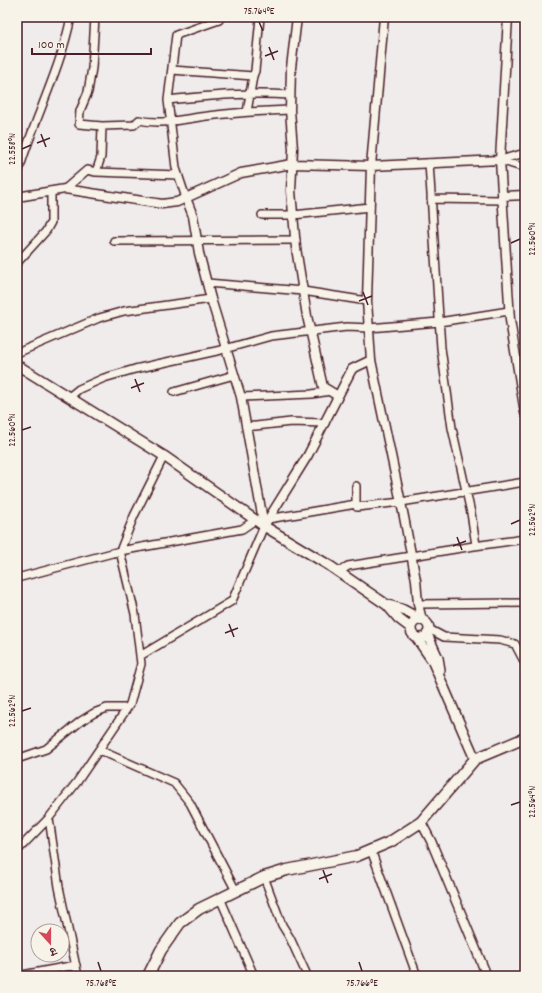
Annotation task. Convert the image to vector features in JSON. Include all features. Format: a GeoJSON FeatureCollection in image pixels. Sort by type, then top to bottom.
{"type":"FeatureCollection","features":[{"type":"Feature","properties":{"kind":"main road"},"geometry":{"type":"LineString","coordinates":[[17,365],[164,456],[256,520],[266,523],[387,605],[399,619],[411,628],[412,633],[432,660],[475,759]]}},
{"type":"Feature","properties":{"kind":"main road"},"geometry":{"type":"LineString","coordinates":[[387,605],[402,608],[427,624],[428,632],[438,658],[441,681]]}},
{"type":"Feature","properties":{"kind":"main road"},"geometry":{"type":"LineString","coordinates":[[411,628],[414,623],[420,620]]}},
{"type":"Feature","properties":{"kind":"main road"},"geometry":{"type":"LineString","coordinates":[[416,637],[422,637],[428,632]]}},
{"type":"Feature","properties":{"kind":"main road"},"geometry":{"type":"LineString","coordinates":[[148,976],[161,950],[180,923],[199,909],[264,877],[287,870],[357,856],[390,842],[420,822],[475,759],[525,738]]}},
{"type":"Feature","properties":{"kind":"street"},"geometry":{"type":"LineString","coordinates":[[17,177],[24,153],[66,41],[71,17]]}},
{"type":"Feature","properties":{"kind":"street"},"geometry":{"type":"LineString","coordinates":[[95,17],[92,68],[88,92],[80,111],[79,124],[102,126],[134,125],[139,120],[148,123],[247,112],[290,110]]}},
{"type":"Feature","properties":{"kind":"street"},"geometry":{"type":"LineString","coordinates":[[247,112],[254,71],[260,17]]}},
{"type":"Feature","properties":{"kind":"street"},"geometry":{"type":"LineString","coordinates":[[297,17],[291,68],[290,95],[293,150],[291,191],[293,215],[310,332],[323,387],[338,396]]}},
{"type":"Feature","properties":{"kind":"street"},"geometry":{"type":"LineString","coordinates":[[384,17],[371,166],[368,301],[369,328],[371,360],[416,580],[420,620]]}},
{"type":"Feature","properties":{"kind":"street"},"geometry":{"type":"LineString","coordinates":[[508,17],[500,160],[509,311],[525,414]]}},
{"type":"Feature","properties":{"kind":"street"},"geometry":{"type":"LineString","coordinates":[[219,20],[176,35],[168,100],[176,168],[193,216],[197,242],[211,299],[241,397],[266,523]]}},
{"type":"Feature","properties":{"kind":"street"},"geometry":{"type":"LineString","coordinates":[[172,70],[252,76]]}},
{"type":"Feature","properties":{"kind":"street"},"geometry":{"type":"LineString","coordinates":[[168,100],[213,95],[290,95]]}},
{"type":"Feature","properties":{"kind":"street"},"geometry":{"type":"LineString","coordinates":[[96,172],[101,157],[102,126]]}},
{"type":"Feature","properties":{"kind":"street"},"geometry":{"type":"LineString","coordinates":[[17,197],[65,189],[162,204],[177,202],[241,173],[292,164],[371,166],[500,160],[525,153]]}},
{"type":"Feature","properties":{"kind":"street"},"geometry":{"type":"LineString","coordinates":[[500,160],[525,168]]}},
{"type":"Feature","properties":{"kind":"street"},"geometry":{"type":"LineString","coordinates":[[429,163],[441,348],[452,428],[471,513],[476,545]]}},
{"type":"Feature","properties":{"kind":"street"},"geometry":{"type":"LineString","coordinates":[[65,189],[87,170],[96,172],[178,175]]}},
{"type":"Feature","properties":{"kind":"street"},"geometry":{"type":"LineString","coordinates":[[17,262],[46,231],[51,222],[51,192]]}},
{"type":"Feature","properties":{"kind":"street"},"geometry":{"type":"LineString","coordinates":[[431,199],[502,198],[525,195]]}},
{"type":"Feature","properties":{"kind":"street"},"geometry":{"type":"LineString","coordinates":[[262,215],[293,215],[370,206]]}},
{"type":"Feature","properties":{"kind":"street"},"geometry":{"type":"LineString","coordinates":[[114,241],[197,242],[296,240]]}},
{"type":"Feature","properties":{"kind":"street"},"geometry":{"type":"LineString","coordinates":[[207,283],[303,291],[368,301]]}},
{"type":"Feature","properties":{"kind":"street"},"geometry":{"type":"LineString","coordinates":[[17,353],[99,318],[124,311],[211,299]]}},
{"type":"Feature","properties":{"kind":"street"},"geometry":{"type":"LineString","coordinates":[[69,397],[79,389],[104,378],[135,369],[226,349],[272,336],[347,328],[369,328],[439,322],[509,311]]}},
{"type":"Feature","properties":{"kind":"street"},"geometry":{"type":"LineString","coordinates":[[140,656],[232,601],[266,523],[308,455],[352,369],[371,360]]}},
{"type":"Feature","properties":{"kind":"street"},"geometry":{"type":"LineString","coordinates":[[174,392],[234,375]]}},
{"type":"Feature","properties":{"kind":"street"},"geometry":{"type":"LineString","coordinates":[[241,397],[312,394],[330,391]]}},
{"type":"Feature","properties":{"kind":"street"},"geometry":{"type":"LineString","coordinates":[[246,427],[291,422],[325,423]]}},
{"type":"Feature","properties":{"kind":"street"},"geometry":{"type":"LineString","coordinates":[[17,851],[49,818],[77,782],[130,704],[141,664],[135,614],[120,550],[134,516],[164,456]]}},
{"type":"Feature","properties":{"kind":"street"},"geometry":{"type":"LineString","coordinates":[[357,507],[401,502],[525,482]]}},
{"type":"Feature","properties":{"kind":"street"},"geometry":{"type":"LineString","coordinates":[[266,523],[356,504],[356,486]]}},
{"type":"Feature","properties":{"kind":"street"},"geometry":{"type":"LineString","coordinates":[[17,578],[120,550],[242,529],[256,520]]}},
{"type":"Feature","properties":{"kind":"street"},"geometry":{"type":"LineString","coordinates":[[339,572],[348,566],[476,545],[525,539]]}},
{"type":"Feature","properties":{"kind":"street"},"geometry":{"type":"LineString","coordinates":[[418,604],[525,603]]}},
{"type":"Feature","properties":{"kind":"street"},"geometry":{"type":"LineString","coordinates":[[428,632],[444,637],[500,640],[515,644],[525,663]]}},
{"type":"Feature","properties":{"kind":"street"},"geometry":{"type":"LineString","coordinates":[[17,759],[46,749],[81,721],[94,713],[107,708],[127,708]]}},
{"type":"Feature","properties":{"kind":"street"},"geometry":{"type":"LineString","coordinates":[[99,750],[174,783],[190,803],[236,891]]}},
{"type":"Feature","properties":{"kind":"street"},"geometry":{"type":"LineString","coordinates":[[49,818],[59,887],[78,976]]}},
{"type":"Feature","properties":{"kind":"street"},"geometry":{"type":"LineString","coordinates":[[420,822],[431,841],[487,976]]}},
{"type":"Feature","properties":{"kind":"street"},"geometry":{"type":"LineString","coordinates":[[371,850],[417,976]]}},
{"type":"Feature","properties":{"kind":"street"},"geometry":{"type":"LineString","coordinates":[[264,877],[282,925],[290,938],[306,973]]}},
{"type":"Feature","properties":{"kind":"street"},"geometry":{"type":"LineString","coordinates":[[220,898],[254,976]]}},
{"type":"Feature","properties":{"kind":"street"},"geometry":{"type":"LineString","coordinates":[[17,976],[76,965]]}}]}
